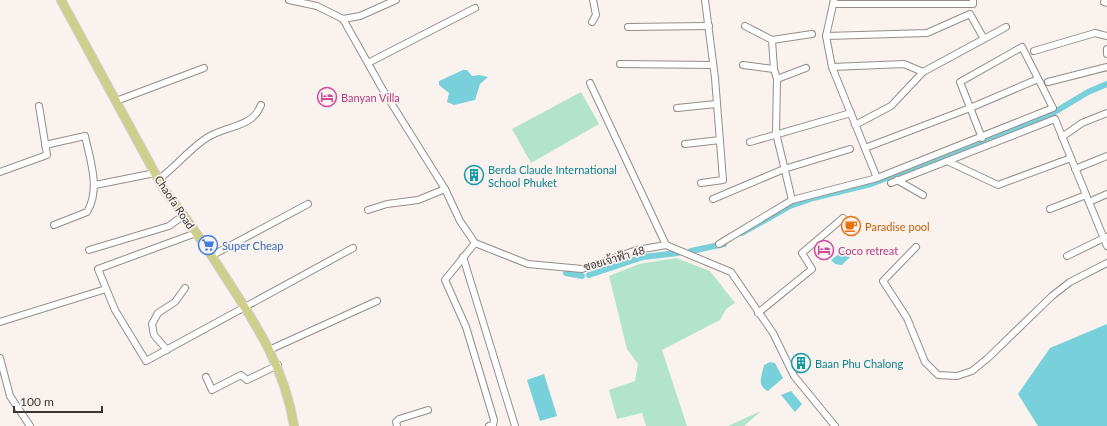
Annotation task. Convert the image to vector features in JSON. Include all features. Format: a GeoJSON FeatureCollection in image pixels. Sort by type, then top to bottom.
{"type":"FeatureCollection","features":[{"type":"Feature","properties":{"kind":"main road","name":"Chaofa Road"},"geometry":{"type":"LineString","coordinates":[[61,0],[157,176],[245,308],[278,365],[290,400],[294,426]]}},
{"type":"Feature","properties":{"kind":"street"},"geometry":{"type":"LineString","coordinates":[[289,0],[317,6],[343,19],[368,63],[445,189],[460,221],[475,243],[445,280],[466,327],[494,420],[492,426]]}},
{"type":"Feature","properties":{"kind":"street"},"geometry":{"type":"LineString","coordinates":[[343,19],[360,16],[396,0]]}},
{"type":"Feature","properties":{"kind":"street"},"geometry":{"type":"LineString","coordinates":[[592,22],[596,15],[593,0]]}},
{"type":"Feature","properties":{"kind":"street"},"geometry":{"type":"LineString","coordinates":[[701,183],[723,180],[709,26],[705,0]]}},
{"type":"Feature","properties":{"kind":"street"},"geometry":{"type":"LineString","coordinates":[[877,178],[832,67],[826,36],[833,2],[973,4],[973,0]]}},
{"type":"Feature","properties":{"kind":"street"},"geometry":{"type":"LineString","coordinates":[[368,63],[475,8]]}},
{"type":"Feature","properties":{"kind":"street"},"geometry":{"type":"LineString","coordinates":[[826,36],[927,34],[970,14],[984,39]]}},
{"type":"Feature","properties":{"kind":"street"},"geometry":{"type":"LineString","coordinates":[[628,27],[709,26]]}},
{"type":"Feature","properties":{"kind":"street"},"geometry":{"type":"LineString","coordinates":[[745,26],[772,40],[812,34]]}},
{"type":"Feature","properties":{"kind":"street"},"geometry":{"type":"LineString","coordinates":[[856,125],[891,106],[923,72],[1006,27]]}},
{"type":"Feature","properties":{"kind":"street"},"geometry":{"type":"LineString","coordinates":[[1034,51],[1095,34],[1107,36]]}},
{"type":"Feature","properties":{"kind":"street"},"geometry":{"type":"LineString","coordinates":[[772,40],[774,69],[778,79],[776,133],[792,200]]}},
{"type":"Feature","properties":{"kind":"street"},"geometry":{"type":"LineString","coordinates":[[719,244],[792,200],[877,178],[982,138],[1053,108],[1022,47],[960,82],[982,138]]}},
{"type":"Feature","properties":{"kind":"street"},"geometry":{"type":"LineString","coordinates":[[1107,49],[1107,54]]}},
{"type":"Feature","properties":{"kind":"street"},"geometry":{"type":"LineString","coordinates":[[620,64],[712,65]]}},
{"type":"Feature","properties":{"kind":"street"},"geometry":{"type":"LineString","coordinates":[[832,67],[904,64],[923,72]]}},
{"type":"Feature","properties":{"kind":"street"},"geometry":{"type":"LineString","coordinates":[[743,65],[774,69]]}},
{"type":"Feature","properties":{"kind":"street"},"geometry":{"type":"LineString","coordinates":[[1048,82],[1107,66]]}},
{"type":"Feature","properties":{"kind":"street"},"geometry":{"type":"LineString","coordinates":[[116,101],[204,68]]}},
{"type":"Feature","properties":{"kind":"street"},"geometry":{"type":"LineString","coordinates":[[778,79],[806,68]]}},
{"type":"Feature","properties":{"kind":"street"},"geometry":{"type":"LineString","coordinates":[[865,148],[970,108],[1038,79]]}},
{"type":"Feature","properties":{"kind":"street"},"geometry":{"type":"LineString","coordinates":[[590,83],[666,245],[731,272],[773,333],[794,376],[834,426]]}},
{"type":"Feature","properties":{"kind":"street"},"geometry":{"type":"LineString","coordinates":[[677,108],[716,104]]}},
{"type":"Feature","properties":{"kind":"street"},"geometry":{"type":"LineString","coordinates":[[95,185],[157,176],[172,170],[206,138],[252,120],[258,113],[261,105]]}},
{"type":"Feature","properties":{"kind":"street"},"geometry":{"type":"LineString","coordinates":[[0,172],[47,155],[44,145],[39,106]]}},
{"type":"Feature","properties":{"kind":"street"},"geometry":{"type":"LineString","coordinates":[[750,142],[776,133],[851,113]]}},
{"type":"Feature","properties":{"kind":"street"},"geometry":{"type":"LineString","coordinates":[[1062,138],[1082,124],[1107,113]]}},
{"type":"Feature","properties":{"kind":"street"},"geometry":{"type":"LineString","coordinates":[[890,183],[1055,120],[1105,237],[1107,246]]}},
{"type":"Feature","properties":{"kind":"street"},"geometry":{"type":"LineString","coordinates":[[44,145],[85,136],[95,185],[92,203],[87,212],[54,225]]}},
{"type":"Feature","properties":{"kind":"street"},"geometry":{"type":"LineString","coordinates":[[685,144],[720,140]]}},
{"type":"Feature","properties":{"kind":"street"},"geometry":{"type":"LineString","coordinates":[[713,199],[784,169],[850,149]]}},
{"type":"Feature","properties":{"kind":"street"},"geometry":{"type":"LineString","coordinates":[[1075,169],[1107,156]]}},
{"type":"Feature","properties":{"kind":"street"},"geometry":{"type":"LineString","coordinates":[[947,161],[998,185],[1071,158]]}},
{"type":"Feature","properties":{"kind":"street"},"geometry":{"type":"LineString","coordinates":[[897,180],[923,195]]}},
{"type":"Feature","properties":{"kind":"street"},"geometry":{"type":"LineString","coordinates":[[368,210],[388,204],[418,200],[445,189]]}},
{"type":"Feature","properties":{"kind":"street"},"geometry":{"type":"LineString","coordinates":[[1089,202],[1107,194]]}},
{"type":"Feature","properties":{"kind":"street"},"geometry":{"type":"LineString","coordinates":[[1050,209],[1086,195]]}},
{"type":"Feature","properties":{"kind":"street"},"geometry":{"type":"LineString","coordinates":[[211,256],[308,204]]}},
{"type":"Feature","properties":{"kind":"street"},"geometry":{"type":"LineString","coordinates":[[89,250],[169,226],[184,215]]}},
{"type":"Feature","properties":{"kind":"street"},"geometry":{"type":"LineString","coordinates":[[758,313],[812,270],[802,253],[843,218]]}},
{"type":"Feature","properties":{"kind":"street"},"geometry":{"type":"LineString","coordinates":[[196,233],[98,269],[115,310],[146,361],[353,248]]}},
{"type":"Feature","properties":{"kind":"street"},"geometry":{"type":"LineString","coordinates":[[1067,256],[1105,237]]}},
{"type":"Feature","properties":{"kind":"street","name":"ซอยเจ้าฟ้า 48"},"geometry":{"type":"LineString","coordinates":[[475,243],[528,264],[582,269],[637,250],[666,245]]}},
{"type":"Feature","properties":{"kind":"street"},"geometry":{"type":"LineString","coordinates":[[916,247],[883,281],[907,318],[925,362],[938,375],[944,376],[958,376],[972,371],[988,358],[1052,296],[1070,282],[1107,263]]}},
{"type":"Feature","properties":{"kind":"street"},"geometry":{"type":"LineString","coordinates":[[463,257],[515,426]]}},
{"type":"Feature","properties":{"kind":"street"},"geometry":{"type":"LineString","coordinates":[[167,350],[154,335],[152,324],[158,313],[175,302],[185,288]]}},
{"type":"Feature","properties":{"kind":"street"},"geometry":{"type":"LineString","coordinates":[[0,322],[106,289]]}},
{"type":"Feature","properties":{"kind":"street"},"geometry":{"type":"LineString","coordinates":[[269,350],[377,301]]}},
{"type":"Feature","properties":{"kind":"street"},"geometry":{"type":"LineString","coordinates":[[0,358],[10,396],[30,426]]}},
{"type":"Feature","properties":{"kind":"street"},"geometry":{"type":"LineString","coordinates":[[206,377],[212,390],[241,375],[247,380],[278,365]]}},
{"type":"Feature","properties":{"kind":"street"},"geometry":{"type":"LineString","coordinates":[[398,426],[396,422],[399,419],[428,410]]}},
{"type":"Feature","properties":{"kind":"green space"},"geometry":{"type":"Polygon","coordinates":[[[581,92],[599,124],[531,163],[512,129],[581,92]]]}},
{"type":"Feature","properties":{"kind":"green space"},"geometry":{"type":"Polygon","coordinates":[[[676,258],[710,271],[735,303],[726,309],[720,320],[662,350],[687,426],[646,426],[642,413],[617,419],[609,390],[635,381],[638,364],[627,349],[609,276],[639,264],[676,258]]]}},
{"type":"Feature","properties":{"kind":"green space"},"geometry":{"type":"Polygon","coordinates":[[[761,411],[744,426],[728,426],[761,411]]]}},
{"type":"Feature","properties":{"kind":"water"},"geometry":{"type":"Polygon","coordinates":[[[463,70],[467,70],[472,76],[479,75],[488,77],[480,84],[475,100],[454,105],[447,102],[449,93],[439,85],[439,81],[463,70]]]}},
{"type":"Feature","properties":{"kind":"water"},"geometry":{"type":"Polygon","coordinates":[[[844,250],[850,257],[842,265],[835,264],[831,260],[844,250]]]}},
{"type":"Feature","properties":{"kind":"water"},"geometry":{"type":"Polygon","coordinates":[[[1107,324],[1107,426],[1038,426],[1018,394],[1050,348],[1107,324]]]}},
{"type":"Feature","properties":{"kind":"water"},"geometry":{"type":"Polygon","coordinates":[[[770,362],[775,363],[783,378],[768,391],[762,386],[761,380],[764,365],[770,362]]]}},
{"type":"Feature","properties":{"kind":"water"},"geometry":{"type":"Polygon","coordinates":[[[544,374],[557,416],[540,421],[527,380],[544,374]]]}},
{"type":"Feature","properties":{"kind":"water"},"geometry":{"type":"Polygon","coordinates":[[[791,391],[802,404],[795,412],[781,395],[791,391]]]}},
{"type":"Feature","properties":{"kind":"waterway"},"geometry":{"type":"LineString","coordinates":[[742,233],[790,206],[813,198],[871,184],[1053,113],[1088,92],[1107,84]]}},
{"type":"Feature","properties":{"kind":"waterway"},"geometry":{"type":"LineString","coordinates":[[691,251],[724,244]]}},
{"type":"Feature","properties":{"kind":"waterway"},"geometry":{"type":"LineString","coordinates":[[589,275],[643,257],[678,253]]}},
{"type":"Feature","properties":{"kind":"waterway"},"geometry":{"type":"LineString","coordinates":[[566,273],[582,276]]}},
{"type":"Feature","properties":{"kind":"place","name":"Banyan Villa"},"geometry":{"type":"Point","coordinates":[327,97]}},
{"type":"Feature","properties":{"kind":"place","name":"Berda Claude International School Phuket"},"geometry":{"type":"Point","coordinates":[474,175]}},
{"type":"Feature","properties":{"kind":"place","name":"Paradise pool"},"geometry":{"type":"Point","coordinates":[851,226]}},
{"type":"Feature","properties":{"kind":"place","name":"Super Cheap"},"geometry":{"type":"Point","coordinates":[208,245]}},
{"type":"Feature","properties":{"kind":"place","name":"Coco retreat"},"geometry":{"type":"Point","coordinates":[824,250]}},
{"type":"Feature","properties":{"kind":"place","name":"Baan Phu Chalong"},"geometry":{"type":"Point","coordinates":[801,363]}}]}
